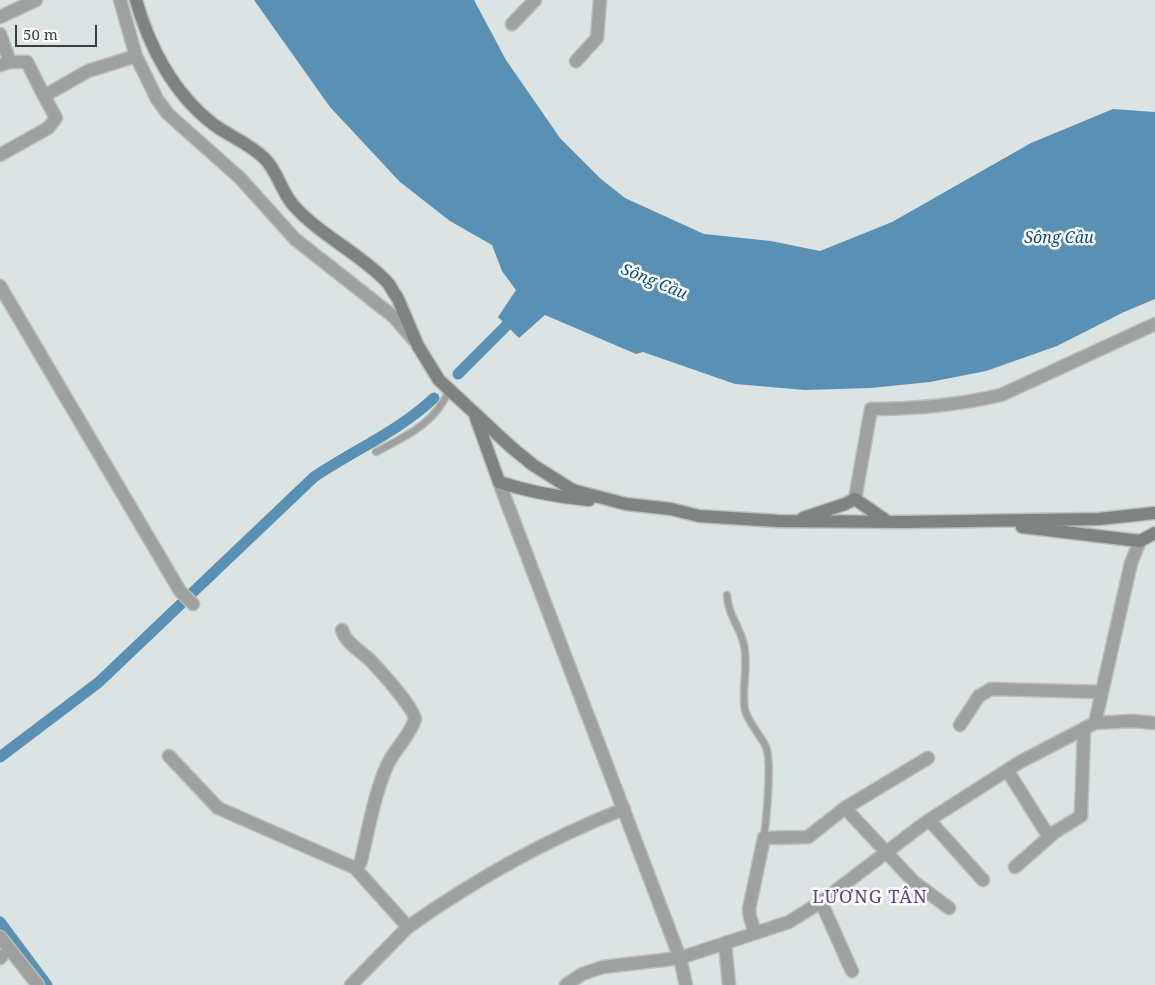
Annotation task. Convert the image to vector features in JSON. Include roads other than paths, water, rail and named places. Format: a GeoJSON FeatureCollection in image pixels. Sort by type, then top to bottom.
{"type":"FeatureCollection","features":[{"type":"Feature","properties":{"kind":"main road"},"geometry":{"type":"LineString","coordinates":[[136,0],[141,18],[156,54],[185,96],[206,119],[265,158],[294,206],[388,283],[398,299],[418,346],[434,372],[449,390],[533,465],[570,489],[626,504]]}},
{"type":"Feature","properties":{"kind":"main road"},"geometry":{"type":"LineString","coordinates":[[475,415],[500,482],[532,492],[557,497],[671,509],[699,516],[796,521],[888,522],[1099,519],[1155,513]]}},
{"type":"Feature","properties":{"kind":"main road"},"geometry":{"type":"LineString","coordinates":[[796,521],[855,499],[888,522]]}},
{"type":"Feature","properties":{"kind":"main road"},"geometry":{"type":"LineString","coordinates":[[990,521],[1036,529],[1140,540],[1155,533]]}},
{"type":"Feature","properties":{"kind":"street"},"geometry":{"type":"LineString","coordinates":[[0,17],[36,0]]}},
{"type":"Feature","properties":{"kind":"street"},"geometry":{"type":"LineString","coordinates":[[120,0],[136,56],[157,99],[174,120],[240,178],[295,239],[394,317],[418,346]]}},
{"type":"Feature","properties":{"kind":"street"},"geometry":{"type":"LineString","coordinates":[[512,24],[535,0]]}},
{"type":"Feature","properties":{"kind":"street"},"geometry":{"type":"LineString","coordinates":[[576,61],[597,38],[600,0]]}},
{"type":"Feature","properties":{"kind":"street"},"geometry":{"type":"LineString","coordinates":[[0,34],[5,64],[27,62],[56,118],[48,128],[0,155]]}},
{"type":"Feature","properties":{"kind":"street"},"geometry":{"type":"LineString","coordinates":[[44,96],[88,71],[136,56]]}},
{"type":"Feature","properties":{"kind":"street"},"geometry":{"type":"LineString","coordinates":[[0,286],[170,574],[180,590],[193,604]]}},
{"type":"Feature","properties":{"kind":"street"},"geometry":{"type":"LineString","coordinates":[[855,499],[871,409],[906,409],[936,406],[976,401],[1001,395],[1155,324]]}},
{"type":"Feature","properties":{"kind":"street"},"geometry":{"type":"LineString","coordinates":[[500,482],[680,958],[686,985]]}},
{"type":"Feature","properties":{"kind":"street"},"geometry":{"type":"LineString","coordinates":[[1015,867],[1065,824],[1079,818],[1082,814],[1089,726],[1102,692],[1131,563],[1140,540]]}},
{"type":"Feature","properties":{"kind":"street"},"geometry":{"type":"LineString","coordinates":[[342,630],[350,642],[370,660],[411,708],[415,718],[410,731],[396,749],[384,770],[361,861],[357,869]]}},
{"type":"Feature","properties":{"kind":"street"},"geometry":{"type":"LineString","coordinates":[[960,725],[979,696],[991,689],[1102,692]]}},
{"type":"Feature","properties":{"kind":"street"},"geometry":{"type":"LineString","coordinates":[[566,985],[583,980],[603,967],[680,958],[789,922],[821,902],[929,820],[1007,770],[1089,726],[1132,721],[1155,723]]}},
{"type":"Feature","properties":{"kind":"street"},"geometry":{"type":"LineString","coordinates":[[169,756],[218,808],[357,869],[408,927]]}},
{"type":"Feature","properties":{"kind":"street"},"geometry":{"type":"LineString","coordinates":[[756,933],[749,909],[764,838],[808,837],[845,808],[928,758]]}},
{"type":"Feature","properties":{"kind":"street"},"geometry":{"type":"LineString","coordinates":[[1007,770],[1049,837]]}},
{"type":"Feature","properties":{"kind":"street"},"geometry":{"type":"LineString","coordinates":[[845,808],[914,882],[949,908]]}},
{"type":"Feature","properties":{"kind":"street"},"geometry":{"type":"LineString","coordinates":[[351,985],[408,927],[473,882],[560,836],[624,809]]}},
{"type":"Feature","properties":{"kind":"street"},"geometry":{"type":"LineString","coordinates":[[929,820],[983,880]]}},
{"type":"Feature","properties":{"kind":"street"},"geometry":{"type":"LineString","coordinates":[[821,902],[852,971]]}},
{"type":"Feature","properties":{"kind":"street"},"geometry":{"type":"LineString","coordinates":[[0,937],[38,985]]}},
{"type":"Feature","properties":{"kind":"street"},"geometry":{"type":"LineString","coordinates":[[724,943],[729,985]]}},
{"type":"Feature","properties":{"kind":"lane"},"geometry":{"type":"LineString","coordinates":[[376,452],[429,420],[438,411],[449,390]]}},
{"type":"Feature","properties":{"kind":"lane"},"geometry":{"type":"LineString","coordinates":[[727,595],[728,608],[740,632],[746,655],[744,688],[746,711],[768,753],[768,794],[764,838]]}},
{"type":"Feature","properties":{"kind":"water","name":"Sông Cầu"},"geometry":{"type":"Polygon","coordinates":[[[254,0],[474,0],[506,60],[560,138],[601,179],[625,198],[704,234],[771,241],[820,251],[892,222],[1031,143],[1113,109],[1155,112],[1155,299],[1124,312],[1057,346],[986,371],[930,382],[871,388],[805,390],[735,384],[643,352],[636,354],[545,315],[519,338],[498,317],[516,290],[502,271],[492,245],[450,221],[400,182],[330,107],[254,0]]]}},
{"type":"Feature","properties":{"kind":"waterway"},"geometry":{"type":"LineString","coordinates":[[458,374],[516,316]]}},
{"type":"Feature","properties":{"kind":"waterway"},"geometry":{"type":"LineString","coordinates":[[190,595],[314,477],[391,430],[434,398]]}},
{"type":"Feature","properties":{"kind":"waterway"},"geometry":{"type":"LineString","coordinates":[[0,757],[99,682],[181,604]]}},
{"type":"Feature","properties":{"kind":"waterway"},"geometry":{"type":"LineString","coordinates":[[0,922],[47,985]]}},
{"type":"Feature","properties":{"kind":"district","name":"LƯƠNG TÂN"},"geometry":{"type":"Point","coordinates":[870,898]}}]}
